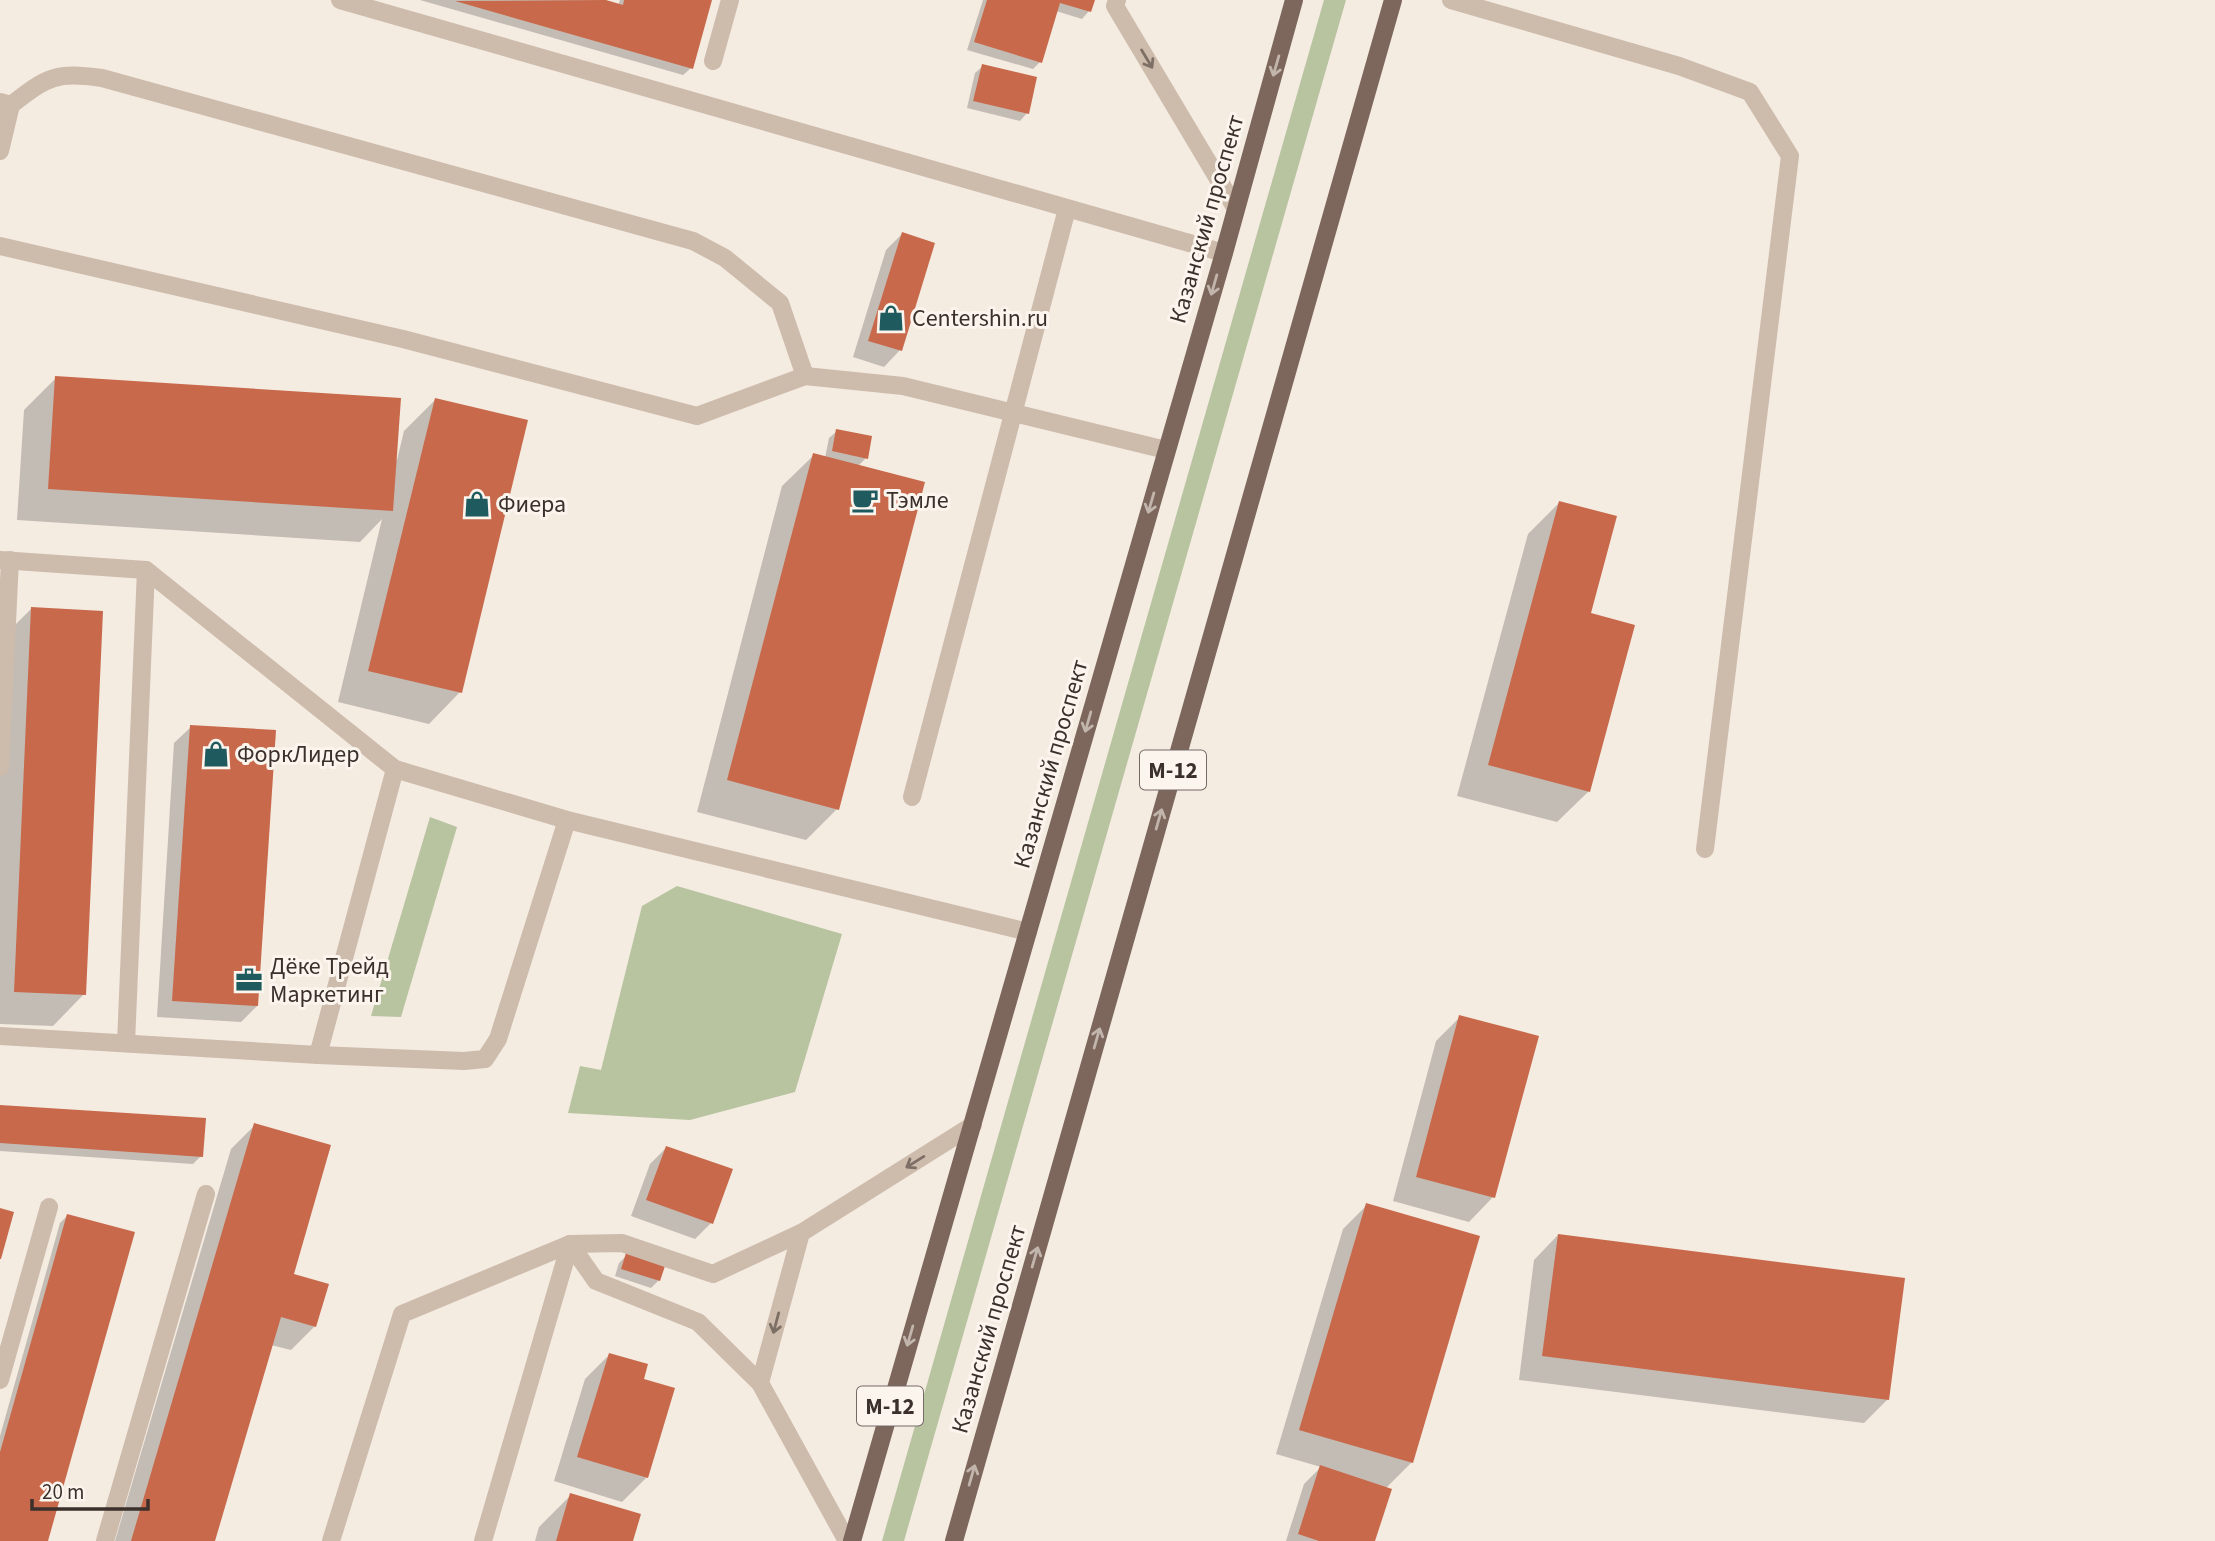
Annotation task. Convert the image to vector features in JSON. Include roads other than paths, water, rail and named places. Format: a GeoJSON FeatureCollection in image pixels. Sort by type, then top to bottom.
{"type":"FeatureCollection","features":[{"type":"Feature","properties":{"kind":"main road","name":"Казанский проспект"},"geometry":{"type":"LineString","coordinates":[[849,1541],[973,1125],[1224,253],[1294,0]]}},
{"type":"Feature","properties":{"kind":"main road","name":"Казанский проспект"},"geometry":{"type":"LineString","coordinates":[[954,1541],[1392,0]]}},
{"type":"Feature","properties":{"kind":"lane"},"geometry":{"type":"LineString","coordinates":[[340,0],[1224,253]]}},
{"type":"Feature","properties":{"kind":"lane"},"geometry":{"type":"LineString","coordinates":[[713,61],[730,0]]}},
{"type":"Feature","properties":{"kind":"lane"},"geometry":{"type":"LineString","coordinates":[[1117,0],[1115,6],[1236,209]]}},
{"type":"Feature","properties":{"kind":"lane"},"geometry":{"type":"LineString","coordinates":[[1451,0],[1679,66],[1750,92],[1790,156],[1705,849]]}},
{"type":"Feature","properties":{"kind":"lane"},"geometry":{"type":"LineString","coordinates":[[0,151],[6,103],[40,82],[70,74],[102,78],[693,241],[725,258],[780,303],[805,376]]}},
{"type":"Feature","properties":{"kind":"lane"},"geometry":{"type":"LineString","coordinates":[[912,797],[1068,209]]}},
{"type":"Feature","properties":{"kind":"lane"},"geometry":{"type":"LineString","coordinates":[[0,246],[402,339],[697,416],[805,376],[903,386],[1166,450]]}},
{"type":"Feature","properties":{"kind":"lane"},"geometry":{"type":"LineString","coordinates":[[0,767],[5,560],[146,570],[395,769],[566,820],[1028,932]]}},
{"type":"Feature","properties":{"kind":"lane"},"geometry":{"type":"LineString","coordinates":[[126,1043],[146,570]]}},
{"type":"Feature","properties":{"kind":"lane"},"geometry":{"type":"LineString","coordinates":[[318,1055],[395,769]]}},
{"type":"Feature","properties":{"kind":"lane"},"geometry":{"type":"LineString","coordinates":[[0,1036],[318,1055],[464,1061],[485,1059],[498,1039],[566,820]]}},
{"type":"Feature","properties":{"kind":"lane"},"geometry":{"type":"LineString","coordinates":[[331,1541],[402,1314],[570,1244],[622,1243],[713,1274],[801,1233],[973,1125]]}},
{"type":"Feature","properties":{"kind":"lane"},"geometry":{"type":"LineString","coordinates":[[105,1541],[206,1194]]}},
{"type":"Feature","properties":{"kind":"lane"},"geometry":{"type":"LineString","coordinates":[[0,1380],[50,1207]]}},
{"type":"Feature","properties":{"kind":"lane"},"geometry":{"type":"LineString","coordinates":[[760,1382],[801,1233]]}},
{"type":"Feature","properties":{"kind":"lane"},"geometry":{"type":"LineString","coordinates":[[570,1244],[596,1281],[698,1322],[760,1382],[849,1541]]}},
{"type":"Feature","properties":{"kind":"lane"},"geometry":{"type":"LineString","coordinates":[[482,1541],[570,1244]]}},
{"type":"Feature","properties":{"kind":"place","name":"Centershin.ru"},"geometry":{"type":"Point","coordinates":[891,318]}},
{"type":"Feature","properties":{"kind":"place","name":"Тэмле"},"geometry":{"type":"Point","coordinates":[865,500]}},
{"type":"Feature","properties":{"kind":"place","name":"Фиера"},"geometry":{"type":"Point","coordinates":[477,504]}},
{"type":"Feature","properties":{"kind":"place","name":"ФоркЛидер"},"geometry":{"type":"Point","coordinates":[216,754]}},
{"type":"Feature","properties":{"kind":"place","name":"Дёке Трейд Маркетинг"},"geometry":{"type":"Point","coordinates":[249,980]}}]}
